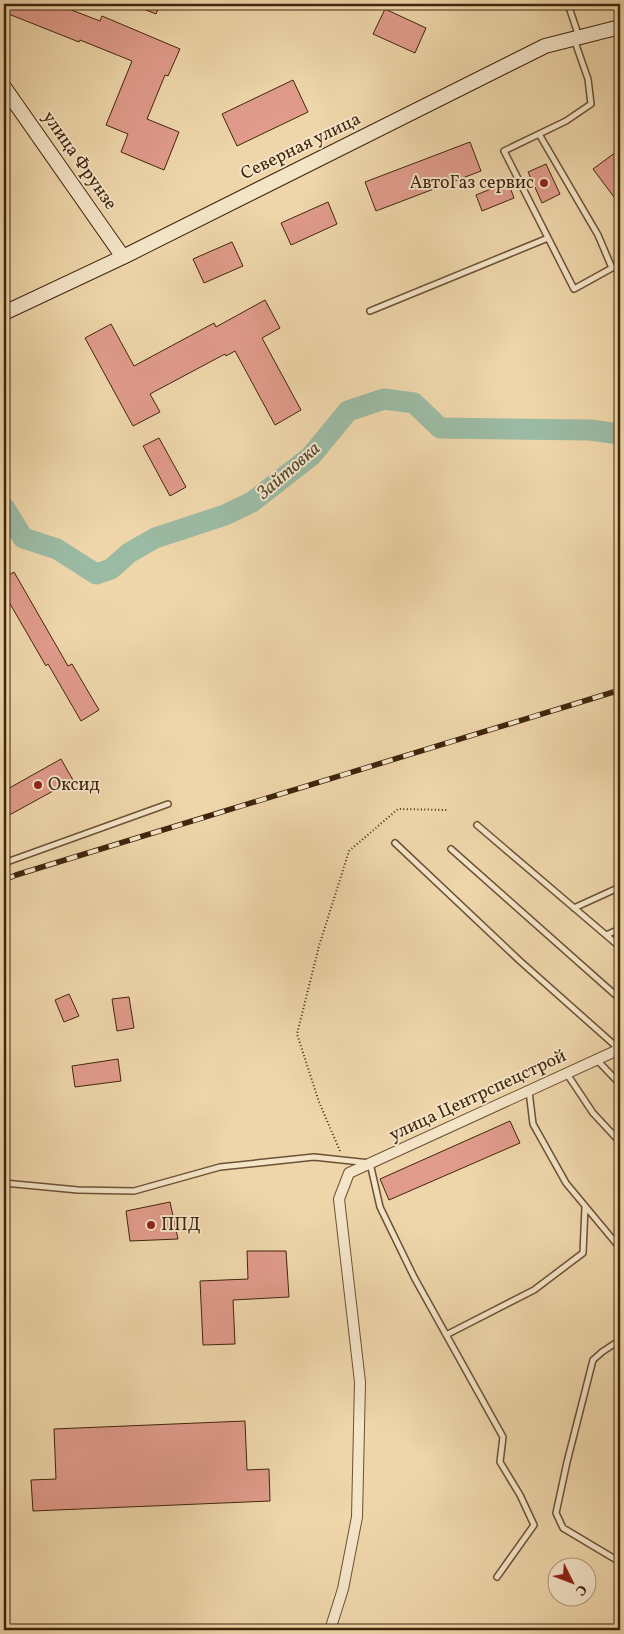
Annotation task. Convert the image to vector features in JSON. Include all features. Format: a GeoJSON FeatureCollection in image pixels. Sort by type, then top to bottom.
{"type":"FeatureCollection","features":[{"type":"Feature","properties":{"kind":"main road","name":"Северная улица"},"geometry":{"type":"LineString","coordinates":[[4,313],[123,257],[545,46],[620,27]]}},
{"type":"Feature","properties":{"kind":"main road","name":"улица Фрунзе"},"geometry":{"type":"LineString","coordinates":[[4,87],[123,257]]}},
{"type":"Feature","properties":{"kind":"street","name":"улица Центрспецстрой"},"geometry":{"type":"LineString","coordinates":[[330,1630],[343,1589],[357,1517],[360,1382],[339,1198],[349,1173],[620,1049]]}},
{"type":"Feature","properties":{"kind":"lane"},"geometry":{"type":"LineString","coordinates":[[539,134],[598,236],[612,268],[574,289],[504,151],[539,134],[566,121],[591,104],[588,79],[568,4]]}},
{"type":"Feature","properties":{"kind":"lane"},"geometry":{"type":"LineString","coordinates":[[370,311],[548,238]]}},
{"type":"Feature","properties":{"kind":"lane"},"geometry":{"type":"LineString","coordinates":[[4,863],[168,804]]}},
{"type":"Feature","properties":{"kind":"lane"},"geometry":{"type":"LineString","coordinates":[[477,825],[620,947]]}},
{"type":"Feature","properties":{"kind":"lane"},"geometry":{"type":"LineString","coordinates":[[395,843],[520,961],[620,1049]]}},
{"type":"Feature","properties":{"kind":"lane"},"geometry":{"type":"LineString","coordinates":[[451,849],[620,999]]}},
{"type":"Feature","properties":{"kind":"lane"},"geometry":{"type":"LineString","coordinates":[[574,908],[620,887]]}},
{"type":"Feature","properties":{"kind":"lane"},"geometry":{"type":"LineString","coordinates":[[606,935],[620,928]]}},
{"type":"Feature","properties":{"kind":"lane"},"geometry":{"type":"LineString","coordinates":[[596,1060],[620,1084]]}},
{"type":"Feature","properties":{"kind":"lane"},"geometry":{"type":"LineString","coordinates":[[567,1073],[593,1113],[620,1142]]}},
{"type":"Feature","properties":{"kind":"lane"},"geometry":{"type":"LineString","coordinates":[[529,1090],[533,1124],[566,1183],[620,1248]]}},
{"type":"Feature","properties":{"kind":"lane"},"geometry":{"type":"LineString","coordinates":[[4,1183],[78,1190],[134,1191],[220,1168],[314,1156],[370,1164],[380,1207],[414,1277],[503,1437],[500,1462],[520,1495],[534,1525],[497,1577]]}},
{"type":"Feature","properties":{"kind":"lane"},"geometry":{"type":"LineString","coordinates":[[446,1335],[534,1290],[583,1253],[585,1207]]}},
{"type":"Feature","properties":{"kind":"lane"},"geometry":{"type":"LineString","coordinates":[[620,1340],[594,1360],[567,1462],[556,1513],[563,1528],[620,1562]]}},
{"type":"Feature","properties":{"kind":"path"},"geometry":{"type":"LineString","coordinates":[[344,1160],[319,1102],[297,1034],[319,946],[349,852],[398,810],[448,810]]}},
{"type":"Feature","properties":{"kind":"building"},"geometry":{"type":"Polygon","coordinates":[[[10,4],[56,4],[100,21],[102,16],[180,49],[168,76],[165,75],[147,119],[179,132],[164,170],[121,152],[128,134],[106,125],[132,61],[6,13],[10,4]]]}},
{"type":"Feature","properties":{"kind":"building"},"geometry":{"type":"Polygon","coordinates":[[[131,4],[160,4],[156,14],[131,4]]]}},
{"type":"Feature","properties":{"kind":"building"},"geometry":{"type":"Polygon","coordinates":[[[385,9],[426,28],[415,53],[373,34],[385,9]]]}},
{"type":"Feature","properties":{"kind":"building"},"geometry":{"type":"Polygon","coordinates":[[[293,80],[308,112],[237,146],[222,114],[293,80]]]}},
{"type":"Feature","properties":{"kind":"building"},"geometry":{"type":"Polygon","coordinates":[[[470,142],[481,171],[376,211],[365,182],[470,142]]]}},
{"type":"Feature","properties":{"kind":"building"},"geometry":{"type":"Polygon","coordinates":[[[616,152],[620,158],[620,205],[593,169],[616,152]]]}},
{"type":"Feature","properties":{"kind":"building","name":"АвтоГаз сервис"},"geometry":{"type":"Polygon","coordinates":[[[546,164],[560,194],[542,203],[528,172],[546,164]]]}},
{"type":"Feature","properties":{"kind":"building"},"geometry":{"type":"Polygon","coordinates":[[[508,182],[514,198],[482,211],[476,195],[508,182]]]}},
{"type":"Feature","properties":{"kind":"building"},"geometry":{"type":"Polygon","coordinates":[[[328,202],[337,224],[291,245],[281,223],[328,202]]]}},
{"type":"Feature","properties":{"kind":"building"},"geometry":{"type":"Polygon","coordinates":[[[232,242],[243,266],[204,283],[193,259],[232,242]]]}},
{"type":"Feature","properties":{"kind":"building"},"geometry":{"type":"Polygon","coordinates":[[[265,300],[280,328],[262,338],[301,410],[275,425],[235,351],[226,356],[225,354],[150,394],[160,412],[133,426],[85,338],[111,324],[134,366],[214,323],[216,327],[265,300]]]}},
{"type":"Feature","properties":{"kind":"building"},"geometry":{"type":"Polygon","coordinates":[[[159,438],[186,487],[170,496],[143,446],[159,438]]]}},
{"type":"Feature","properties":{"kind":"building"},"geometry":{"type":"Polygon","coordinates":[[[14,572],[68,666],[72,664],[99,710],[81,721],[9,602],[4,605],[4,578],[14,572]]]}},
{"type":"Feature","properties":{"kind":"building","name":"Оксид"},"geometry":{"type":"Polygon","coordinates":[[[61,759],[73,780],[4,818],[4,791],[61,759]]]}},
{"type":"Feature","properties":{"kind":"building"},"geometry":{"type":"Polygon","coordinates":[[[69,994],[79,1016],[64,1022],[55,1000],[69,994]]]}},
{"type":"Feature","properties":{"kind":"building"},"geometry":{"type":"Polygon","coordinates":[[[129,997],[134,1028],[117,1031],[112,999],[129,997]]]}},
{"type":"Feature","properties":{"kind":"building"},"geometry":{"type":"Polygon","coordinates":[[[118,1059],[121,1081],[75,1087],[72,1066],[118,1059]]]}},
{"type":"Feature","properties":{"kind":"building"},"geometry":{"type":"Polygon","coordinates":[[[510,1121],[520,1143],[389,1200],[380,1179],[510,1121]]]}},
{"type":"Feature","properties":{"kind":"building","name":"ППД"},"geometry":{"type":"Polygon","coordinates":[[[170,1202],[178,1239],[130,1241],[126,1211],[170,1202]]]}},
{"type":"Feature","properties":{"kind":"building"},"geometry":{"type":"Polygon","coordinates":[[[247,1251],[286,1251],[289,1297],[233,1300],[235,1344],[203,1345],[200,1281],[248,1279],[247,1251]]]}},
{"type":"Feature","properties":{"kind":"building"},"geometry":{"type":"Polygon","coordinates":[[[245,1421],[247,1470],[269,1469],[270,1501],[33,1511],[31,1480],[56,1479],[54,1429],[245,1421]]]}},
{"type":"Feature","properties":{"kind":"waterway","name":"Зайтовка"},"geometry":{"type":"LineString","coordinates":[[4,507],[23,538],[57,549],[96,574],[111,569],[129,553],[155,538],[225,515],[252,502],[311,456],[348,411],[384,399],[414,403],[440,428],[590,430],[620,434]]}},
{"type":"Feature","properties":{"kind":"railway"},"geometry":{"type":"LineString","coordinates":[[4,880],[620,690]]}},
{"type":"Feature","properties":{"kind":"place","name":"АвтоГаз сервис"},"geometry":{"type":"Point","coordinates":[544,183]}},
{"type":"Feature","properties":{"kind":"place","name":"Оксид"},"geometry":{"type":"Point","coordinates":[38,785]}},
{"type":"Feature","properties":{"kind":"place","name":"ППД"},"geometry":{"type":"Point","coordinates":[151,1225]}}]}
